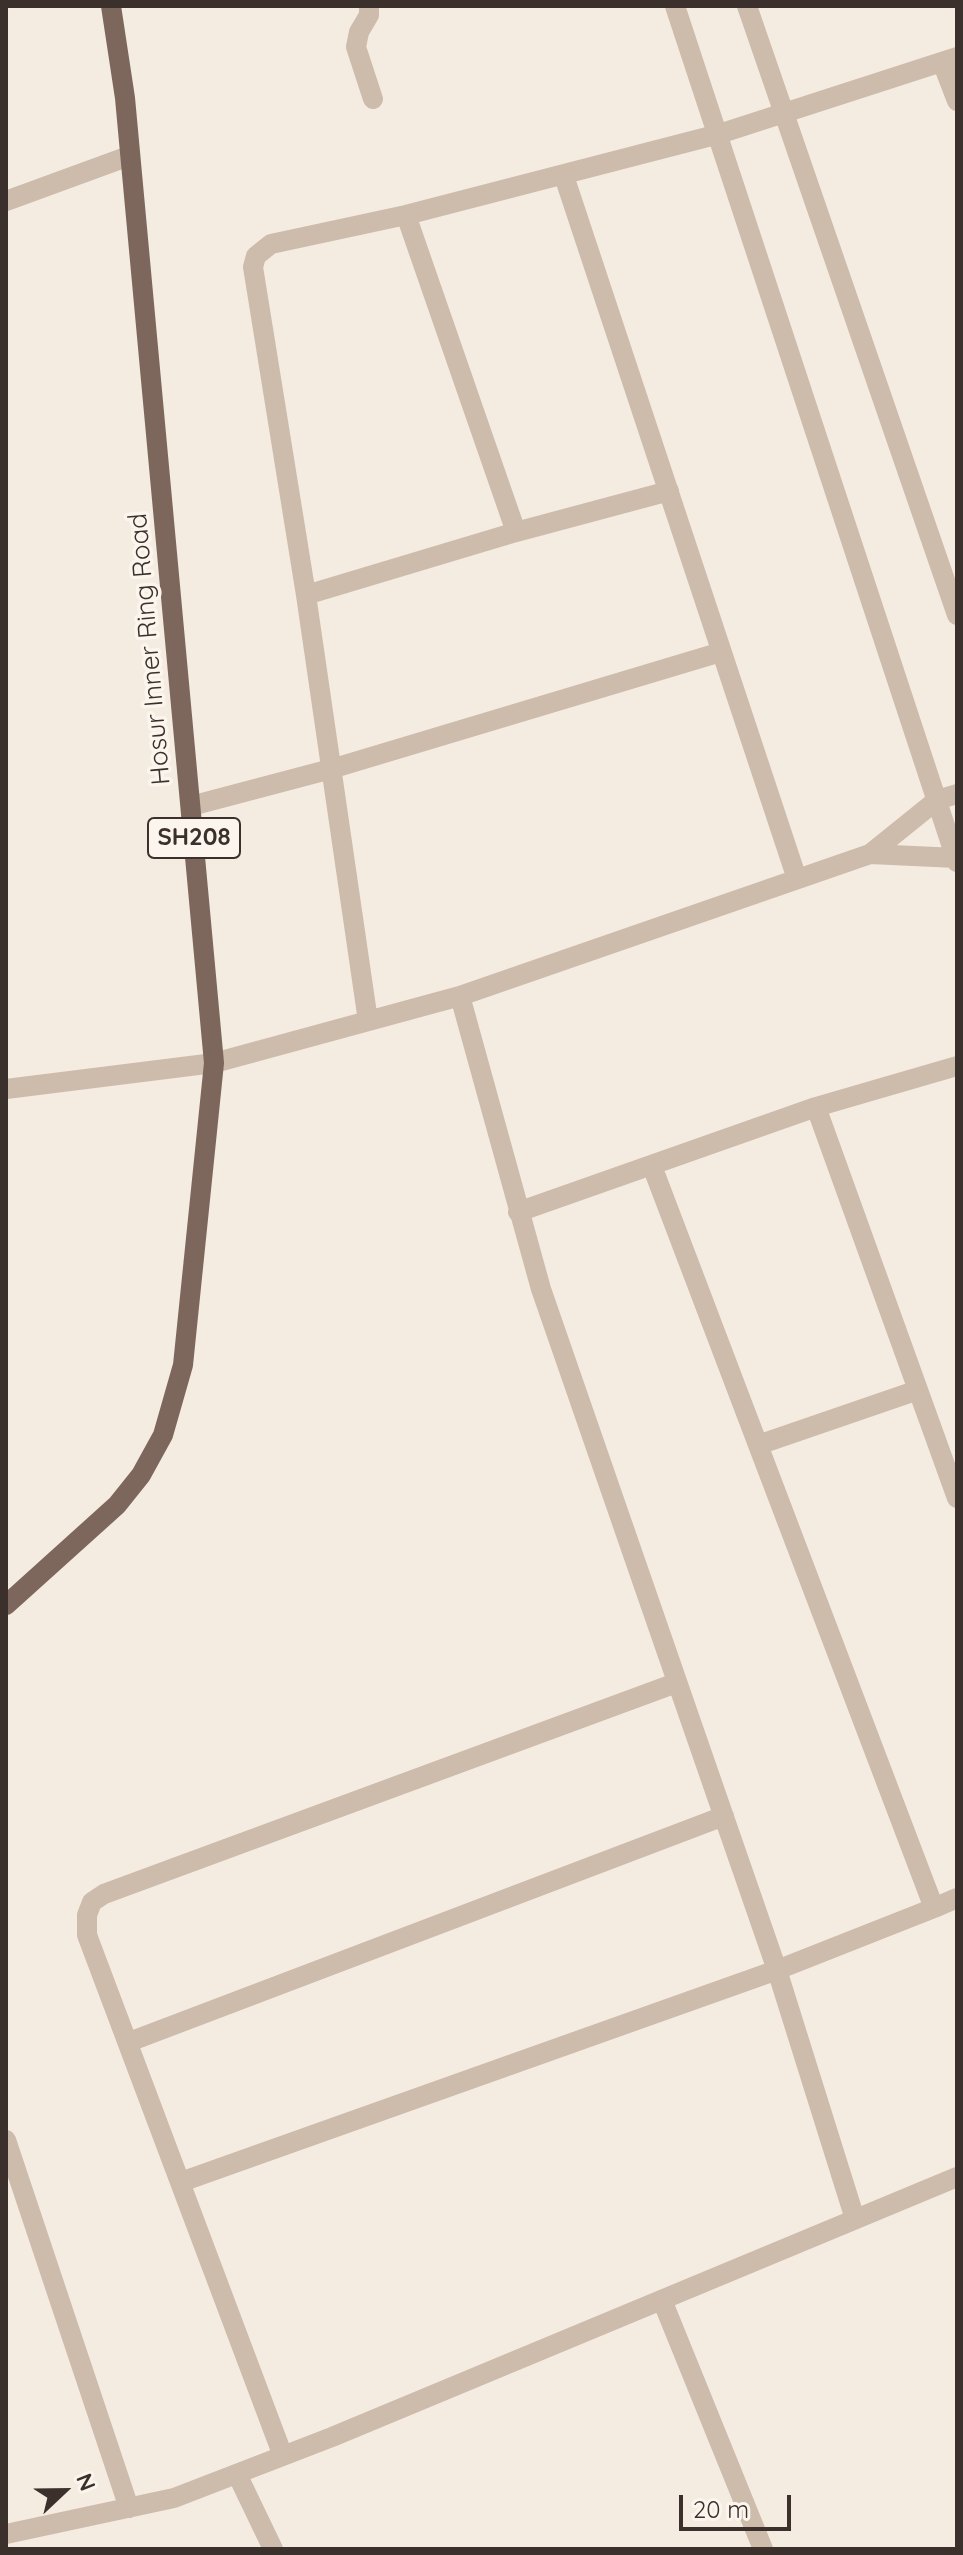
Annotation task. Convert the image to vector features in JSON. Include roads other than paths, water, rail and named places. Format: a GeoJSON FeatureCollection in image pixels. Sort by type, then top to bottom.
{"type":"FeatureCollection","features":[{"type":"Feature","properties":{"kind":"main road","name":"Hosur Inner Ring Road"},"geometry":{"type":"LineString","coordinates":[[6,1605],[117,1505],[141,1475],[163,1435],[183,1365],[214,1063],[125,98],[111,6]]}},
{"type":"Feature","properties":{"kind":"street"},"geometry":{"type":"LineString","coordinates":[[369,6],[369,15],[359,32],[356,47],[373,99]]}},
{"type":"Feature","properties":{"kind":"street"},"geometry":{"type":"LineString","coordinates":[[675,6],[957,859],[870,854]]}},
{"type":"Feature","properties":{"kind":"street"},"geometry":{"type":"LineString","coordinates":[[747,6],[957,615]]}},
{"type":"Feature","properties":{"kind":"street"},"geometry":{"type":"LineString","coordinates":[[368,1021],[306,595],[253,267],[256,256],[271,244],[406,215],[719,134],[950,60],[957,101]]}},
{"type":"Feature","properties":{"kind":"street"},"geometry":{"type":"LineString","coordinates":[[6,201],[129,156]]}},
{"type":"Feature","properties":{"kind":"street"},"geometry":{"type":"LineString","coordinates":[[564,176],[797,879]]}},
{"type":"Feature","properties":{"kind":"street"},"geometry":{"type":"LineString","coordinates":[[406,215],[516,532]]}},
{"type":"Feature","properties":{"kind":"street"},"geometry":{"type":"LineString","coordinates":[[306,595],[516,532],[669,491]]}},
{"type":"Feature","properties":{"kind":"street"},"geometry":{"type":"LineString","coordinates":[[191,806],[331,769],[721,652]]}},
{"type":"Feature","properties":{"kind":"street"},"geometry":{"type":"LineString","coordinates":[[6,1089],[214,1063],[460,996],[870,854],[937,800],[957,794]]}},
{"type":"Feature","properties":{"kind":"street"},"geometry":{"type":"LineString","coordinates":[[460,996],[541,1289],[777,1970],[855,2219]]}},
{"type":"Feature","properties":{"kind":"street"},"geometry":{"type":"LineString","coordinates":[[518,1212],[816,1107],[957,1066]]}},
{"type":"Feature","properties":{"kind":"street"},"geometry":{"type":"LineString","coordinates":[[816,1107],[957,1498]]}},
{"type":"Feature","properties":{"kind":"street"},"geometry":{"type":"LineString","coordinates":[[652,1166],[934,1908]]}},
{"type":"Feature","properties":{"kind":"street"},"geometry":{"type":"LineString","coordinates":[[758,1445],[918,1390]]}},
{"type":"Feature","properties":{"kind":"street"},"geometry":{"type":"LineString","coordinates":[[283,2456],[87,1935],[87,1915],[92,1902],[104,1894],[676,1683]]}},
{"type":"Feature","properties":{"kind":"street"},"geometry":{"type":"LineString","coordinates":[[129,2042],[724,1816]]}},
{"type":"Feature","properties":{"kind":"street"},"geometry":{"type":"LineString","coordinates":[[181,2182],[777,1970],[957,1898]]}},
{"type":"Feature","properties":{"kind":"street"},"geometry":{"type":"LineString","coordinates":[[6,2140],[129,2508]]}},
{"type":"Feature","properties":{"kind":"street"},"geometry":{"type":"LineString","coordinates":[[6,2534],[174,2498],[283,2456],[957,2177]]}},
{"type":"Feature","properties":{"kind":"street"},"geometry":{"type":"LineString","coordinates":[[662,2300],[763,2549]]}},
{"type":"Feature","properties":{"kind":"street"},"geometry":{"type":"LineString","coordinates":[[237,2474],[273,2549]]}}]}
